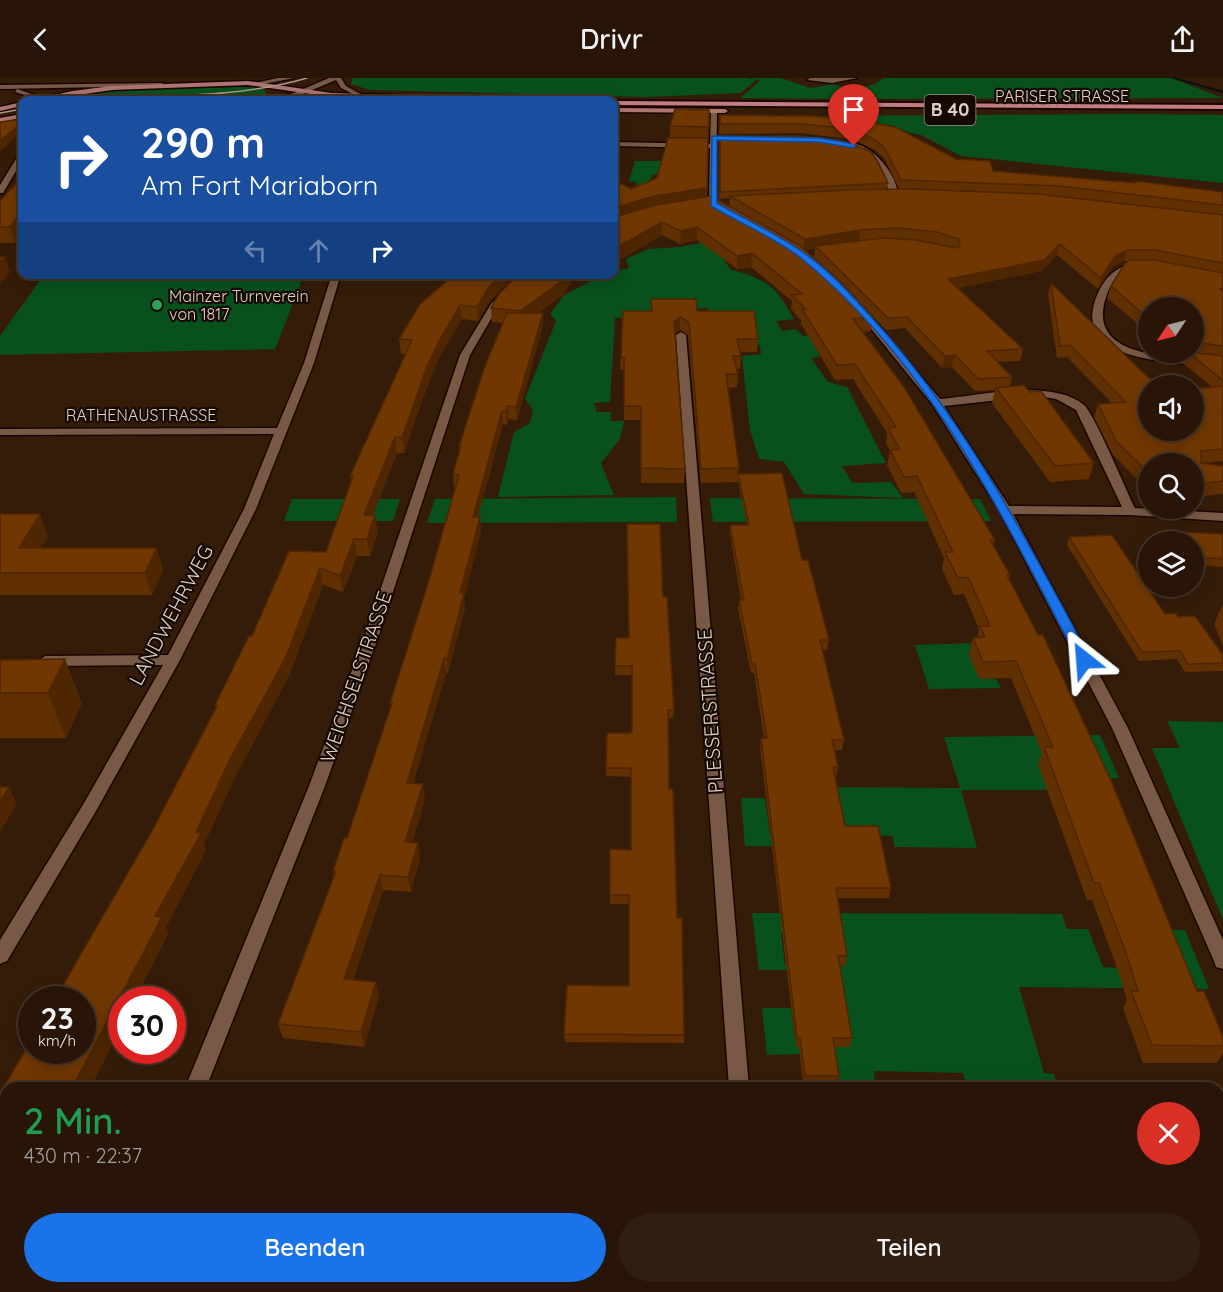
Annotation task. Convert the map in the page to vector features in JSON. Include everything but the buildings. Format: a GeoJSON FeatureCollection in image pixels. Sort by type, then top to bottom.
{"type":"FeatureCollection","features":[{"type":"Feature","properties":{"kind":"highway","name":"PARISER STRASSE"},"geometry":{"type":"LineString","coordinates":[[618,103],[1223,109]]}},
{"type":"Feature","properties":{"kind":"highway","name":"PARISER STRASSE"},"geometry":{"type":"LineString","coordinates":[[725,111],[1173,108]]}},
{"type":"Feature","properties":{"kind":"main road"},"geometry":{"type":"LineString","coordinates":[[61,96],[92,90],[161,84],[258,83],[304,92],[351,96]]}},
{"type":"Feature","properties":{"kind":"main road"},"geometry":{"type":"LineString","coordinates":[[0,109],[18,105]]}},
{"type":"Feature","properties":{"kind":"main road","name":"PARISER STRASSE"},"geometry":{"type":"LineString","coordinates":[[618,110],[725,111]]}},
{"type":"Feature","properties":{"kind":"main road"},"geometry":{"type":"LineString","coordinates":[[0,120],[18,117]]}},
{"type":"Feature","properties":{"kind":"street"},"geometry":{"type":"LineString","coordinates":[[293,96],[336,78],[343,87],[361,96]]}},
{"type":"Feature","properties":{"kind":"street"},"geometry":{"type":"LineString","coordinates":[[810,80],[832,81],[854,78]]}},
{"type":"Feature","properties":{"kind":"street"},"geometry":{"type":"LineString","coordinates":[[258,83],[288,79]]}},
{"type":"Feature","properties":{"kind":"street"},"geometry":{"type":"LineString","coordinates":[[283,96],[277,87],[288,79]]}},
{"type":"Feature","properties":{"kind":"street"},"geometry":{"type":"LineString","coordinates":[[0,89],[161,84]]}},
{"type":"Feature","properties":{"kind":"street"},"geometry":{"type":"LineString","coordinates":[[0,89],[31,96]]}},
{"type":"Feature","properties":{"kind":"street"},"geometry":{"type":"LineString","coordinates":[[714,111],[715,205]]}},
{"type":"Feature","properties":{"kind":"street"},"geometry":{"type":"LineString","coordinates":[[618,144],[714,142],[726,138]]}},
{"type":"Feature","properties":{"kind":"street"},"geometry":{"type":"LineString","coordinates":[[844,144],[872,152],[878,159],[895,194]]}},
{"type":"Feature","properties":{"kind":"street"},"geometry":{"type":"LineString","coordinates":[[0,191],[18,162]]}},
{"type":"Feature","properties":{"kind":"street"},"geometry":{"type":"LineString","coordinates":[[883,194],[906,194]]}},
{"type":"Feature","properties":{"kind":"street"},"geometry":{"type":"LineString","coordinates":[[1150,266],[1124,266],[1117,270],[1108,283],[1098,301],[1099,321],[1106,340],[1114,346],[1137,353],[1223,363]]}},
{"type":"Feature","properties":{"kind":"street","name":"LANDWEHRWEG"},"geometry":{"type":"LineString","coordinates":[[3,945],[90,807],[173,660],[250,509],[309,363],[335,279]]}},
{"type":"Feature","properties":{"kind":"street","name":"WEICHSELSTRASSE"},"geometry":{"type":"LineString","coordinates":[[197,1082],[317,786],[372,634],[459,372],[481,326],[494,306],[520,279]]}},
{"type":"Feature","properties":{"kind":"street"},"geometry":{"type":"LineString","coordinates":[[848,297],[888,341],[937,403],[1005,510],[1120,728],[1223,961]]}},
{"type":"Feature","properties":{"kind":"street","name":"PLESSERSTRASSE"},"geometry":{"type":"LineString","coordinates":[[681,335],[740,1082]]}},
{"type":"Feature","properties":{"kind":"street"},"geometry":{"type":"LineString","coordinates":[[937,403],[1037,393],[1053,394],[1067,399],[1081,408],[1130,511]]}},
{"type":"Feature","properties":{"kind":"street","name":"RATHENAUSTRASSE"},"geometry":{"type":"LineString","coordinates":[[0,432],[282,431]]}},
{"type":"Feature","properties":{"kind":"street"},"geometry":{"type":"LineString","coordinates":[[1005,510],[1130,511],[1223,517]]}},
{"type":"Feature","properties":{"kind":"street"},"geometry":{"type":"LineString","coordinates":[[34,661],[173,660]]}},
{"type":"Feature","properties":{"kind":"green space"},"geometry":{"type":"Polygon","coordinates":[[[353,78],[747,78],[754,80],[750,78],[780,78],[811,88],[833,84],[849,89],[839,99],[740,98],[760,81],[756,80],[741,93],[647,97],[370,90],[351,84],[353,78]]]}},
{"type":"Feature","properties":{"kind":"green space"},"geometry":{"type":"Polygon","coordinates":[[[884,78],[1171,78],[1223,98],[840,99],[849,91],[874,84],[884,78]]]}},
{"type":"Feature","properties":{"kind":"green space"},"geometry":{"type":"Polygon","coordinates":[[[240,87],[263,88],[267,96],[73,96],[109,90],[240,87]]]}},
{"type":"Feature","properties":{"kind":"green space"},"geometry":{"type":"Polygon","coordinates":[[[618,105],[897,106],[618,108],[618,105]]]}},
{"type":"Feature","properties":{"kind":"green space"},"geometry":{"type":"Polygon","coordinates":[[[1223,115],[1223,183],[961,156],[921,135],[871,124],[801,116],[1223,115]]]}},
{"type":"Feature","properties":{"kind":"green space"},"geometry":{"type":"Polygon","coordinates":[[[635,161],[660,161],[661,173],[652,175],[650,182],[635,191],[637,182],[629,181],[635,161]]]}},
{"type":"Feature","properties":{"kind":"green space"},"geometry":{"type":"Polygon","coordinates":[[[711,241],[731,270],[758,279],[774,290],[794,319],[776,321],[782,331],[796,329],[803,336],[810,335],[820,357],[811,358],[828,382],[847,387],[886,463],[842,466],[852,483],[891,482],[903,498],[804,494],[784,462],[759,459],[750,430],[742,356],[761,354],[760,345],[747,344],[713,318],[708,308],[648,310],[643,317],[615,318],[610,402],[594,403],[597,412],[611,412],[611,421],[624,421],[620,439],[601,463],[614,495],[498,497],[514,432],[530,423],[533,410],[525,399],[556,321],[550,314],[564,295],[595,279],[618,279],[618,270],[629,268],[626,259],[648,249],[679,247],[711,241]]]}},
{"type":"Feature","properties":{"kind":"green space","name":"Mainzer Turnverein von 1817"},"geometry":{"type":"Polygon","coordinates":[[[41,279],[302,279],[275,349],[0,355],[0,336],[41,279]]]}},
{"type":"Feature","properties":{"kind":"green space"},"geometry":{"type":"Polygon","coordinates":[[[676,497],[677,522],[427,523],[435,499],[676,497]]]}},
{"type":"Feature","properties":{"kind":"green space"},"geometry":{"type":"Polygon","coordinates":[[[710,498],[980,499],[991,521],[713,522],[710,498]]]}},
{"type":"Feature","properties":{"kind":"green space"},"geometry":{"type":"Polygon","coordinates":[[[292,499],[400,499],[393,521],[284,521],[292,499]]]}},
{"type":"Feature","properties":{"kind":"green space"},"geometry":{"type":"Polygon","coordinates":[[[976,643],[979,679],[996,679],[1001,688],[929,689],[915,645],[976,643]]]}},
{"type":"Feature","properties":{"kind":"green space"},"geometry":{"type":"Polygon","coordinates":[[[1167,721],[1223,722],[1223,920],[1152,748],[1180,748],[1167,721]]]}},
{"type":"Feature","properties":{"kind":"green space"},"geometry":{"type":"Polygon","coordinates":[[[1100,735],[1119,778],[1095,779],[1049,790],[961,790],[977,848],[895,847],[892,836],[858,835],[845,847],[745,846],[741,798],[765,798],[770,835],[843,835],[807,787],[960,788],[944,737],[1100,735]]]}},
{"type":"Feature","properties":{"kind":"green space"},"geometry":{"type":"Polygon","coordinates":[[[752,913],[1062,914],[1067,929],[1088,929],[1103,967],[1117,968],[1165,930],[1185,930],[1209,989],[1019,987],[1044,1073],[1054,1074],[1056,1082],[966,1082],[963,1073],[874,1071],[875,1082],[833,1082],[800,1054],[767,1055],[762,1008],[791,1008],[796,1047],[788,970],[759,970],[752,913]],[[781,933],[785,965],[845,966],[839,933],[781,933]]]}},
{"type":"Feature","properties":{"kind":"waterway"},"geometry":{"type":"LineString","coordinates":[[1173,78],[1223,92]]}},
{"type":"Feature","properties":{"kind":"tram line"},"geometry":{"type":"LineString","coordinates":[[165,96],[251,90],[307,78]]}},
{"type":"Feature","properties":{"kind":"tram line"},"geometry":{"type":"LineString","coordinates":[[0,113],[18,110]]}},
{"type":"Feature","properties":{"kind":"place","name":"Mainzer Turnverein von 1817"},"geometry":{"type":"Point","coordinates":[157,305]}},
{"type":"Feature","properties":{"kind":"route"},"geometry":{"type":"LineString","coordinates":[[854,146],[819,140],[714,138],[713,204],[802,255],[840,288],[888,341],[937,403],[1005,510],[1084,660]]}}]}
